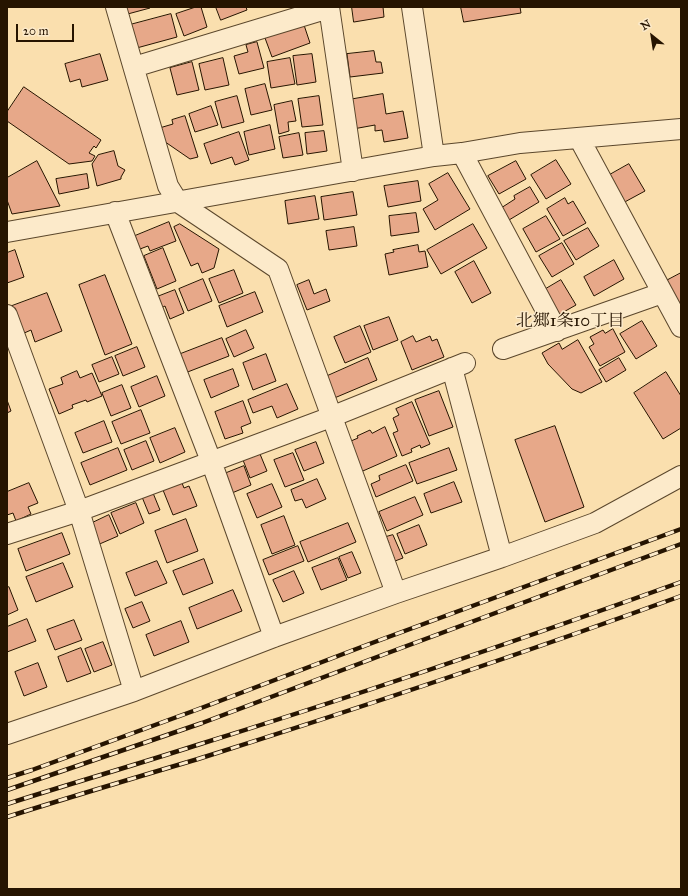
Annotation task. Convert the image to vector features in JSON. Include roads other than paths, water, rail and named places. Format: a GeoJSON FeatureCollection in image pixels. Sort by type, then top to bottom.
{"type":"FeatureCollection","features":[{"type":"Feature","properties":{"kind":"street"},"geometry":{"type":"LineString","coordinates":[[116,7],[168,186],[178,202],[278,270],[396,593]]}},
{"type":"Feature","properties":{"kind":"street"},"geometry":{"type":"LineString","coordinates":[[134,67],[329,7],[353,171]]}},
{"type":"Feature","properties":{"kind":"street"},"geometry":{"type":"LineString","coordinates":[[412,7],[434,156]]}},
{"type":"Feature","properties":{"kind":"street"},"geometry":{"type":"LineString","coordinates":[[7,232],[434,156],[462,153],[520,143],[677,129]]}},
{"type":"Feature","properties":{"kind":"street"},"geometry":{"type":"LineString","coordinates":[[579,138],[681,327]]}},
{"type":"Feature","properties":{"kind":"street"},"geometry":{"type":"LineString","coordinates":[[462,153],[557,331]]}},
{"type":"Feature","properties":{"kind":"street"},"geometry":{"type":"LineString","coordinates":[[115,212],[211,461],[274,637]]}},
{"type":"Feature","properties":{"kind":"street"},"geometry":{"type":"LineString","coordinates":[[503,349],[662,293]]}},
{"type":"Feature","properties":{"kind":"street"},"geometry":{"type":"LineString","coordinates":[[7,315],[79,511],[134,691]]}},
{"type":"Feature","properties":{"kind":"street"},"geometry":{"type":"LineString","coordinates":[[7,534],[79,511],[211,461],[331,418],[458,366],[502,557]]}},
{"type":"Feature","properties":{"kind":"street"},"geometry":{"type":"LineString","coordinates":[[7,734],[134,691],[274,637],[596,523],[681,476]]}},
{"type":"Feature","properties":{"kind":"railway"},"geometry":{"type":"LineString","coordinates":[[7,778],[196,710],[372,643],[681,529]]}},
{"type":"Feature","properties":{"kind":"railway"},"geometry":{"type":"LineString","coordinates":[[7,790],[202,723],[681,544]]}},
{"type":"Feature","properties":{"kind":"railway"},"geometry":{"type":"LineString","coordinates":[[7,804],[378,687],[681,582]]}},
{"type":"Feature","properties":{"kind":"railway"},"geometry":{"type":"LineString","coordinates":[[7,817],[198,759],[319,720],[501,660],[681,596]]}},
{"type":"Feature","properties":{"kind":"district","name":"北郷1条10丁目"},"geometry":{"type":"Point","coordinates":[570,322]}}]}
